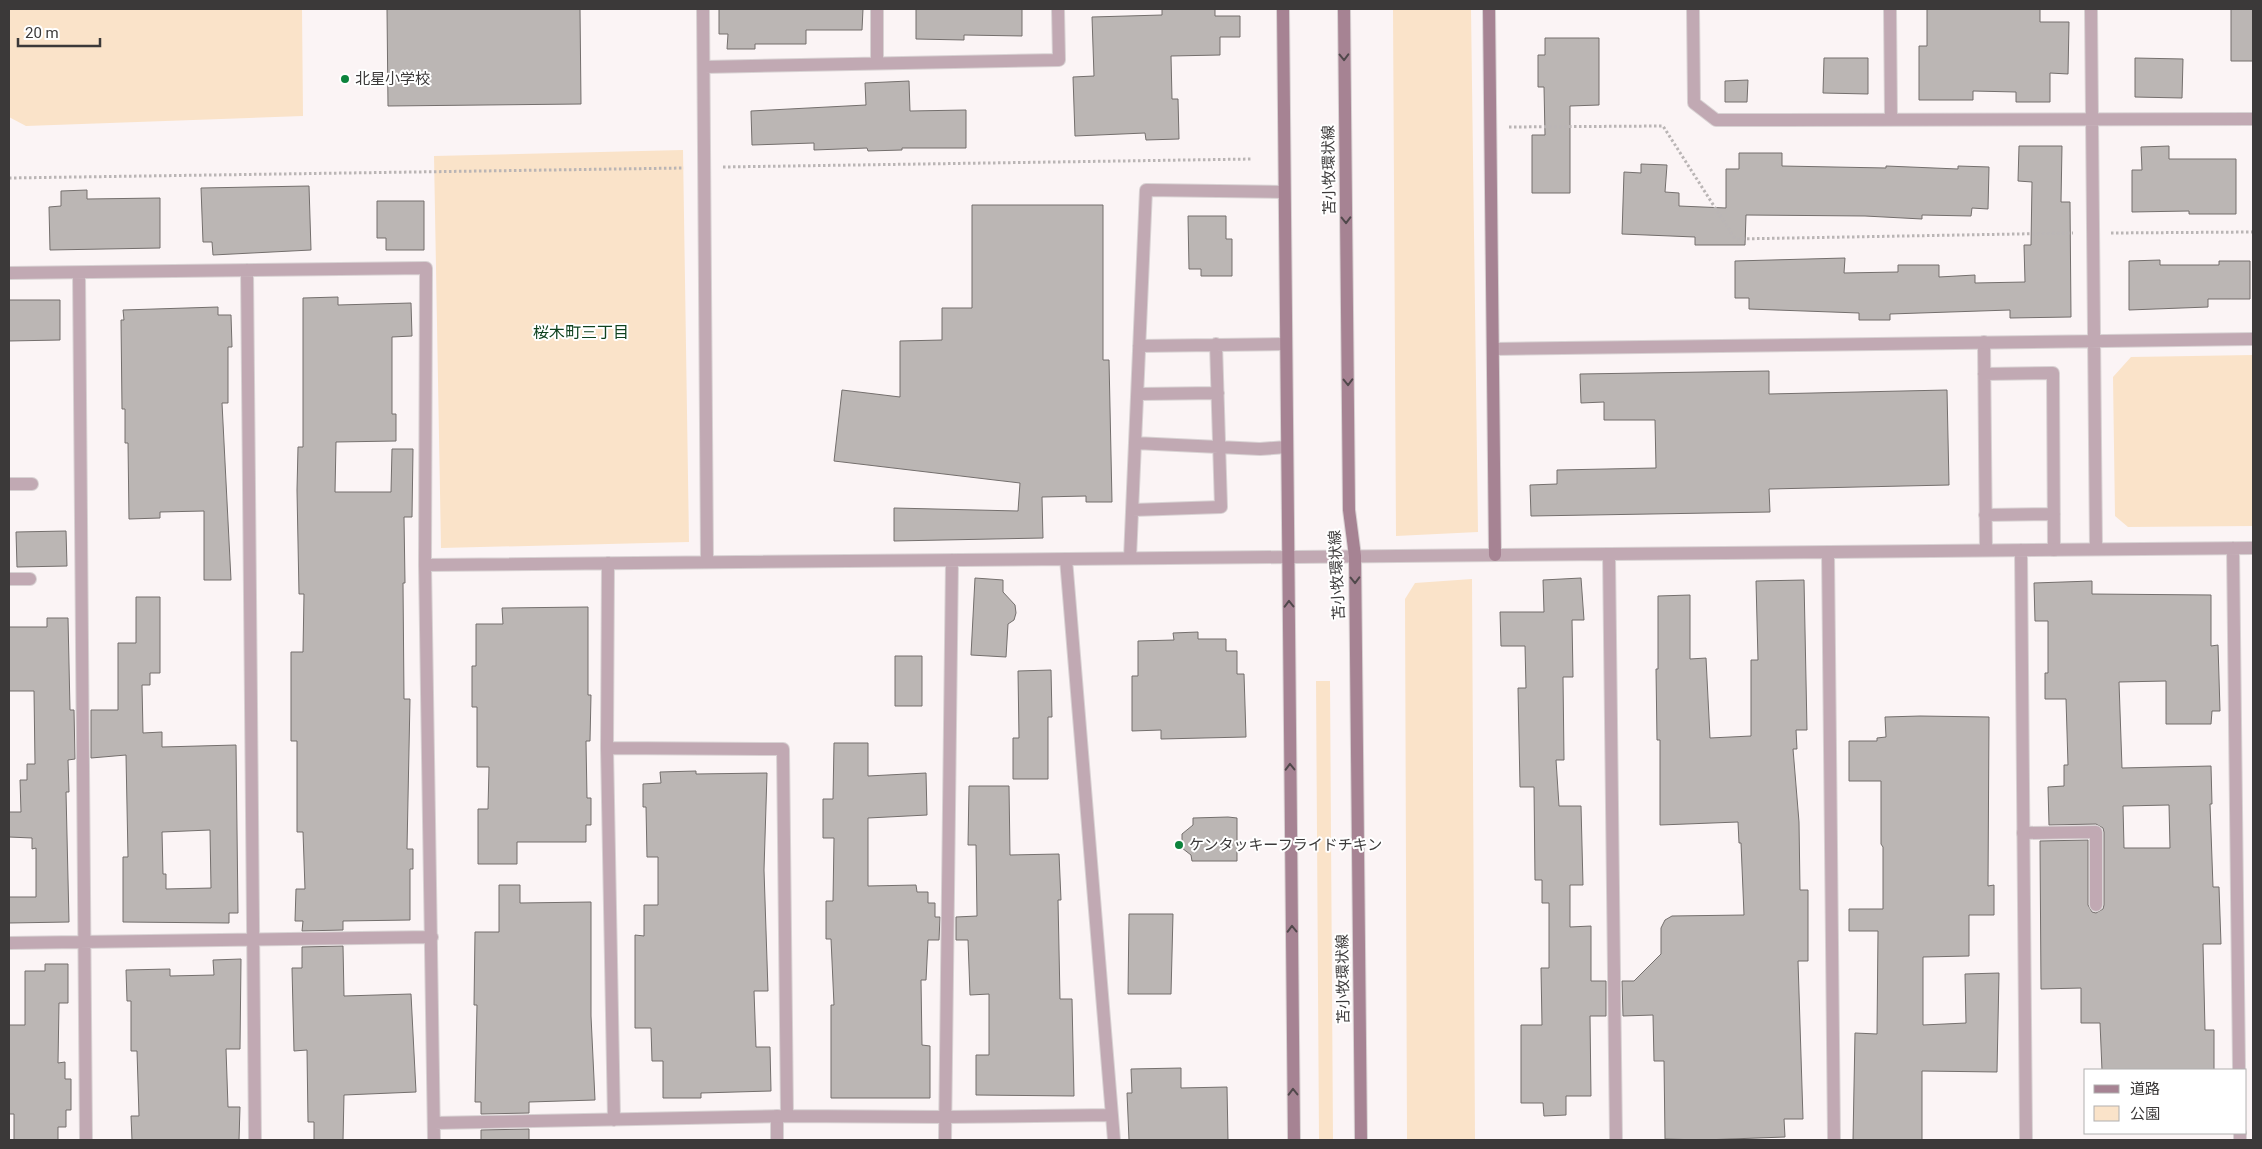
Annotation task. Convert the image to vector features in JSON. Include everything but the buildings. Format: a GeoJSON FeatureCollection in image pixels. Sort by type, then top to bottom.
{"type":"FeatureCollection","features":[{"type":"Feature","properties":{"kind":"main road"},"geometry":{"type":"LineString","coordinates":[[1282,9],[1294,1140]]}},
{"type":"Feature","properties":{"kind":"main road","name":"苫小牧環状線"},"geometry":{"type":"LineString","coordinates":[[1344,9],[1349,510],[1355,556],[1361,1140]]}},
{"type":"Feature","properties":{"kind":"main road"},"geometry":{"type":"LineString","coordinates":[[1489,9],[1495,555]]}},
{"type":"Feature","properties":{"kind":"street"},"geometry":{"type":"LineString","coordinates":[[703,9],[707,562]]}},
{"type":"Feature","properties":{"kind":"street"},"geometry":{"type":"LineString","coordinates":[[877,9],[877,62]]}},
{"type":"Feature","properties":{"kind":"street"},"geometry":{"type":"LineString","coordinates":[[704,67],[877,62],[1059,60],[1058,9]]}},
{"type":"Feature","properties":{"kind":"street"},"geometry":{"type":"LineString","coordinates":[[1693,9],[1694,103],[1716,120],[2253,119]]}},
{"type":"Feature","properties":{"kind":"street"},"geometry":{"type":"LineString","coordinates":[[1890,9],[1891,120]]}},
{"type":"Feature","properties":{"kind":"street"},"geometry":{"type":"LineString","coordinates":[[2091,9],[2096,549]]}},
{"type":"Feature","properties":{"kind":"street"},"geometry":{"type":"LineString","coordinates":[[1130,558],[1146,190],[1284,192]]}},
{"type":"Feature","properties":{"kind":"street"},"geometry":{"type":"LineString","coordinates":[[9,273],[426,268],[425,565],[434,1140]]}},
{"type":"Feature","properties":{"kind":"street"},"geometry":{"type":"LineString","coordinates":[[247,270],[255,1140]]}},
{"type":"Feature","properties":{"kind":"street"},"geometry":{"type":"LineString","coordinates":[[79,273],[86,1140]]}},
{"type":"Feature","properties":{"kind":"street"},"geometry":{"type":"LineString","coordinates":[[1493,349],[2253,339]]}},
{"type":"Feature","properties":{"kind":"street"},"geometry":{"type":"LineString","coordinates":[[1984,342],[1986,550]]}},
{"type":"Feature","properties":{"kind":"street"},"geometry":{"type":"LineString","coordinates":[[1133,510],[1221,507],[1216,344]]}},
{"type":"Feature","properties":{"kind":"street"},"geometry":{"type":"LineString","coordinates":[[1139,346],[1286,344]]}},
{"type":"Feature","properties":{"kind":"street"},"geometry":{"type":"LineString","coordinates":[[1984,374],[2053,373],[2054,550]]}},
{"type":"Feature","properties":{"kind":"street"},"geometry":{"type":"LineString","coordinates":[[1138,394],[1218,393]]}},
{"type":"Feature","properties":{"kind":"street"},"geometry":{"type":"LineString","coordinates":[[1135,443],[1219,447],[1287,447]]}},
{"type":"Feature","properties":{"kind":"street"},"geometry":{"type":"LineString","coordinates":[[9,484],[32,484]]}},
{"type":"Feature","properties":{"kind":"street"},"geometry":{"type":"LineString","coordinates":[[1986,515],[2054,514]]}},
{"type":"Feature","properties":{"kind":"street"},"geometry":{"type":"LineString","coordinates":[[2233,548],[2239,1069]]}},
{"type":"Feature","properties":{"kind":"street"},"geometry":{"type":"LineString","coordinates":[[425,565],[2253,548]]}},
{"type":"Feature","properties":{"kind":"street"},"geometry":{"type":"LineString","coordinates":[[2021,550],[2026,1140]]}},
{"type":"Feature","properties":{"kind":"street"},"geometry":{"type":"LineString","coordinates":[[1828,552],[1834,1140]]}},
{"type":"Feature","properties":{"kind":"street"},"geometry":{"type":"LineString","coordinates":[[1608,554],[1616,1140]]}},
{"type":"Feature","properties":{"kind":"street"},"geometry":{"type":"LineString","coordinates":[[1066,559],[1114,1140]]}},
{"type":"Feature","properties":{"kind":"street"},"geometry":{"type":"LineString","coordinates":[[945,1140],[952,560]]}},
{"type":"Feature","properties":{"kind":"street"},"geometry":{"type":"LineString","coordinates":[[608,563],[607,748],[614,1120]]}},
{"type":"Feature","properties":{"kind":"street"},"geometry":{"type":"LineString","coordinates":[[9,579],[30,579]]}},
{"type":"Feature","properties":{"kind":"street"},"geometry":{"type":"LineString","coordinates":[[607,748],[783,749],[782,1116],[777,1140]]}},
{"type":"Feature","properties":{"kind":"street"},"geometry":{"type":"LineString","coordinates":[[2023,833],[2096,832],[2096,905]]}},
{"type":"Feature","properties":{"kind":"street"},"geometry":{"type":"LineString","coordinates":[[9,943],[252,938],[432,938]]}},
{"type":"Feature","properties":{"kind":"street"},"geometry":{"type":"LineString","coordinates":[[434,1123],[782,1116],[1112,1115]]}},
{"type":"Feature","properties":{"kind":"path"},"geometry":{"type":"LineString","coordinates":[[1491,127],[1663,126],[1735,239],[2253,232]]}},
{"type":"Feature","properties":{"kind":"path"},"geometry":{"type":"LineString","coordinates":[[9,178],[1252,159]]}},
{"type":"Feature","properties":{"kind":"green space"},"geometry":{"type":"Polygon","coordinates":[[[9,9],[302,9],[303,116],[26,126],[9,117],[9,9]]]}},
{"type":"Feature","properties":{"kind":"green space"},"geometry":{"type":"Polygon","coordinates":[[[1393,9],[1471,9],[1478,532],[1396,536],[1393,9]]]}},
{"type":"Feature","properties":{"kind":"green space"},"geometry":{"type":"Polygon","coordinates":[[[683,150],[689,542],[441,548],[434,156],[683,150]]]}},
{"type":"Feature","properties":{"kind":"green space"},"geometry":{"type":"Polygon","coordinates":[[[2253,355],[2253,526],[2128,527],[2115,516],[2113,377],[2131,357],[2253,355]]]}},
{"type":"Feature","properties":{"kind":"green space"},"geometry":{"type":"Polygon","coordinates":[[[1472,579],[1475,1140],[1407,1140],[1405,599],[1415,583],[1472,579]]]}},
{"type":"Feature","properties":{"kind":"green space"},"geometry":{"type":"Polygon","coordinates":[[[1316,681],[1330,681],[1333,1140],[1319,1140],[1316,681]]]}},
{"type":"Feature","properties":{"kind":"place","name":"北星小学校"},"geometry":{"type":"Point","coordinates":[345,79]}},
{"type":"Feature","properties":{"kind":"place","name":"ケンタッキーフライドチキン"},"geometry":{"type":"Point","coordinates":[1179,845]}},
{"type":"Feature","properties":{"kind":"district","name":"桜木町三丁目"},"geometry":{"type":"Point","coordinates":[581,332]}}]}
